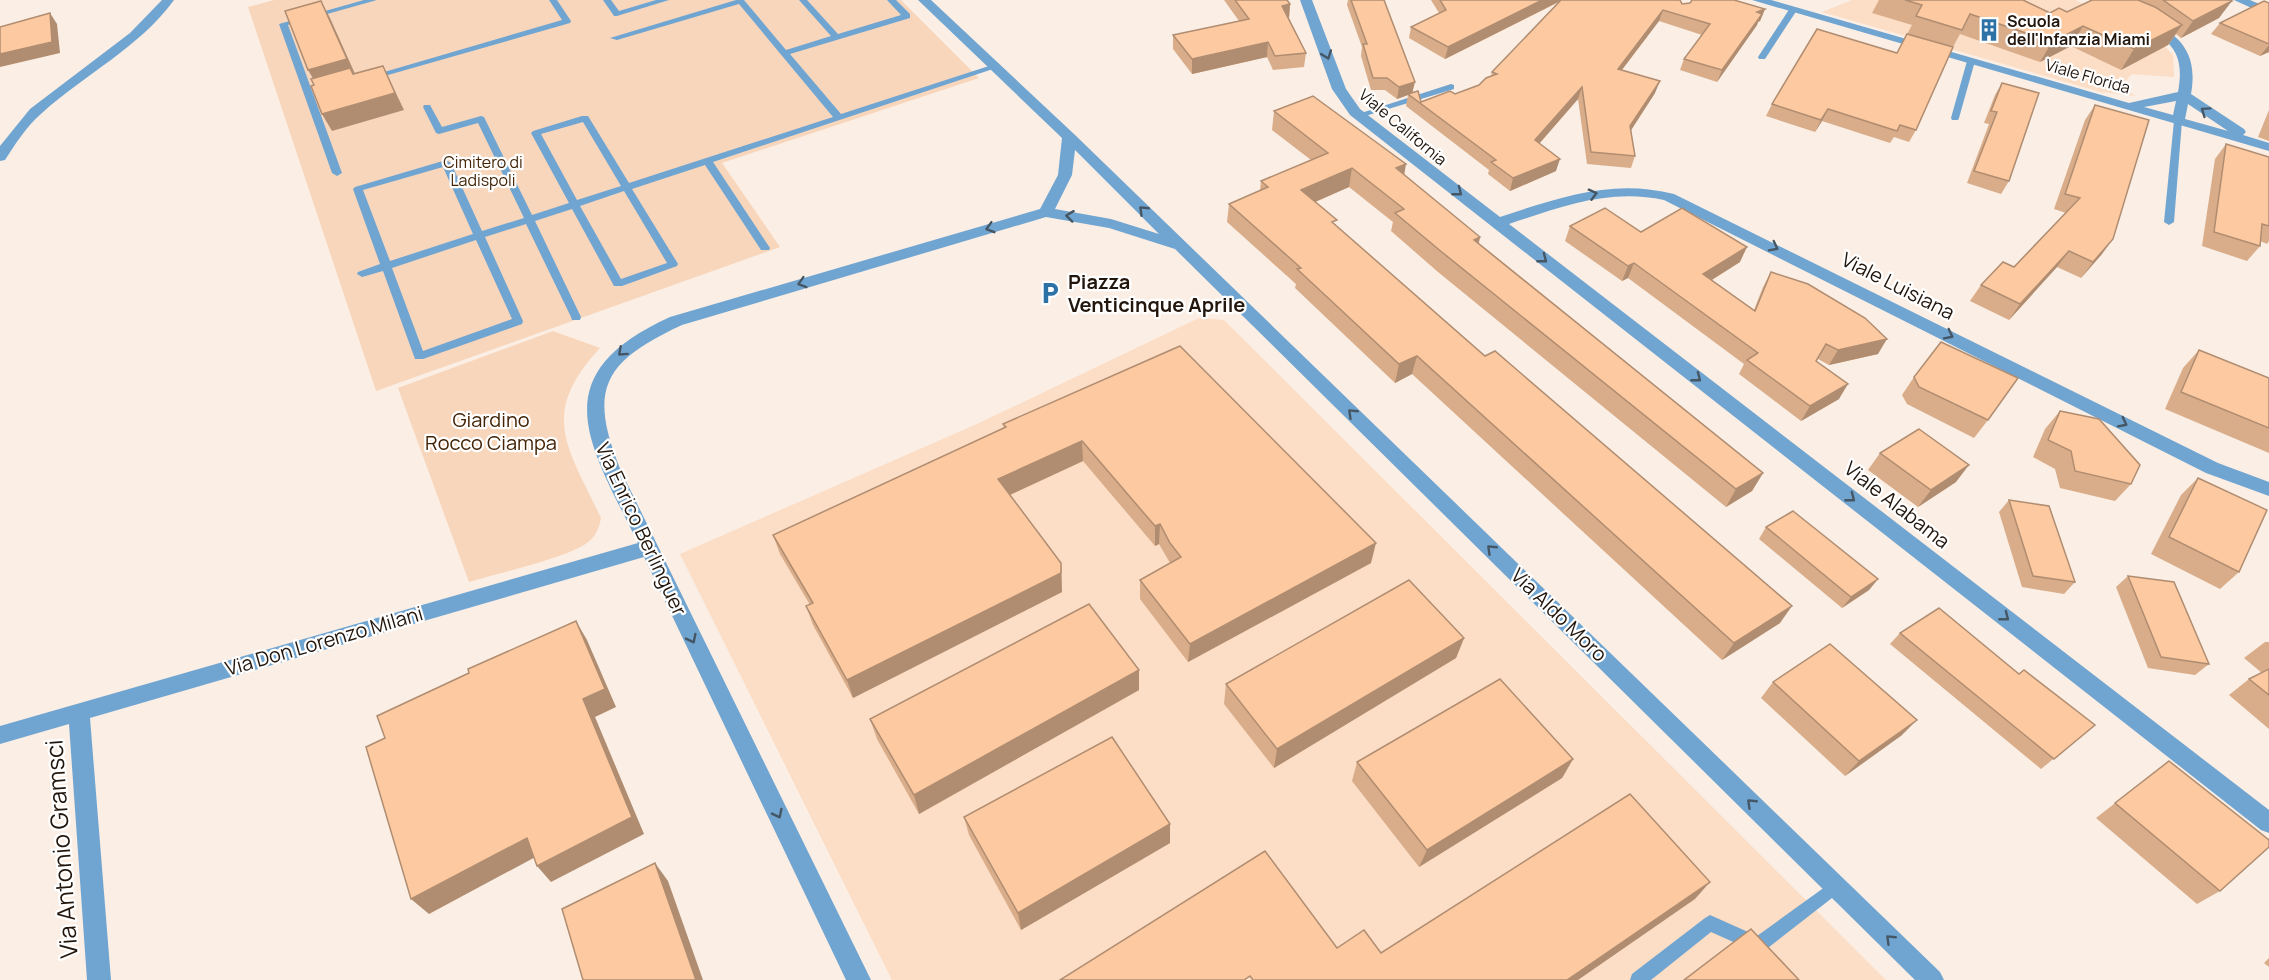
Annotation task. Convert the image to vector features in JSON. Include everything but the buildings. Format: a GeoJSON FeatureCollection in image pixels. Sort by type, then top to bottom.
{"type":"FeatureCollection","features":[{"type":"Feature","properties":{"kind":"street","name":"Via Aldo Moro"},"geometry":{"type":"LineString","coordinates":[[924,0],[1070,137],[1932,980]]}},
{"type":"Feature","properties":{"kind":"street","name":"Viale California"},"geometry":{"type":"LineString","coordinates":[[1306,0],[1339,89],[1347,104],[1496,223]]}},
{"type":"Feature","properties":{"kind":"street","name":"Viale Florida"},"geometry":{"type":"LineString","coordinates":[[1758,0],[2267,146]]}},
{"type":"Feature","properties":{"kind":"street"},"geometry":{"type":"LineString","coordinates":[[2240,0],[2269,12]]}},
{"type":"Feature","properties":{"kind":"street"},"geometry":{"type":"LineString","coordinates":[[0,157],[17,130],[47,102],[138,33],[167,1]]}},
{"type":"Feature","properties":{"kind":"street"},"geometry":{"type":"LineString","coordinates":[[2138,19],[2170,36],[2184,50],[2187,60],[2178,121]]}},
{"type":"Feature","properties":{"kind":"street"},"geometry":{"type":"LineString","coordinates":[[2118,104],[2154,102],[2183,95],[2219,120],[2267,146]]}},
{"type":"Feature","properties":{"kind":"street"},"geometry":{"type":"LineString","coordinates":[[1070,137],[1065,175],[1046,212],[1099,219],[1139,230],[1185,250]]}},
{"type":"Feature","properties":{"kind":"street","name":"Viale Luisiana"},"geometry":{"type":"LineString","coordinates":[[1496,223],[1616,189],[1639,189],[1676,199],[2212,468],[2269,489]]}},
{"type":"Feature","properties":{"kind":"street","name":"Via Enrico Berlinguer"},"geometry":{"type":"LineString","coordinates":[[859,980],[612,471],[596,432],[594,406],[599,382],[615,357],[627,346],[676,321],[1046,212]]}},
{"type":"Feature","properties":{"kind":"street","name":"Viale Alabama"},"geometry":{"type":"LineString","coordinates":[[1496,223],[2269,823]]}},
{"type":"Feature","properties":{"kind":"street","name":"Via Don Lorenzo Milani"},"geometry":{"type":"LineString","coordinates":[[0,735],[648,548]]}},
{"type":"Feature","properties":{"kind":"street","name":"Via Antonio Gramsci"},"geometry":{"type":"LineString","coordinates":[[79,713],[99,980]]}},
{"type":"Feature","properties":{"kind":"lane"},"geometry":{"type":"LineString","coordinates":[[337,173],[283,24],[373,0]]}},
{"type":"Feature","properties":{"kind":"lane"},"geometry":{"type":"LineString","coordinates":[[365,78],[567,21],[553,0]]}},
{"type":"Feature","properties":{"kind":"lane"},"geometry":{"type":"LineString","coordinates":[[607,0],[617,14],[665,0]]}},
{"type":"Feature","properties":{"kind":"lane"},"geometry":{"type":"LineString","coordinates":[[803,0],[836,38]]}},
{"type":"Feature","properties":{"kind":"lane"},"geometry":{"type":"LineString","coordinates":[[784,53],[907,16],[891,0]]}},
{"type":"Feature","properties":{"kind":"lane"},"geometry":{"type":"LineString","coordinates":[[614,38],[740,1],[839,118]]}},
{"type":"Feature","properties":{"kind":"lane"},"geometry":{"type":"LineString","coordinates":[[1762,57],[1793,10]]}},
{"type":"Feature","properties":{"kind":"lane"},"geometry":{"type":"LineString","coordinates":[[1955,118],[1971,61]]}},
{"type":"Feature","properties":{"kind":"lane"},"geometry":{"type":"LineString","coordinates":[[362,274],[995,67]]}},
{"type":"Feature","properties":{"kind":"lane"},"geometry":{"type":"LineString","coordinates":[[1359,115],[1450,87]]}},
{"type":"Feature","properties":{"kind":"lane"},"geometry":{"type":"LineString","coordinates":[[309,95],[320,92]]}},
{"type":"Feature","properties":{"kind":"lane"},"geometry":{"type":"LineString","coordinates":[[427,107],[439,131],[481,119],[576,317]]}},
{"type":"Feature","properties":{"kind":"lane"},"geometry":{"type":"LineString","coordinates":[[585,118],[627,187],[673,264],[618,284],[536,133],[585,118]]}},
{"type":"Feature","properties":{"kind":"lane"},"geometry":{"type":"LineString","coordinates":[[2169,222],[2178,121]]}},
{"type":"Feature","properties":{"kind":"lane"},"geometry":{"type":"LineString","coordinates":[[707,161],[765,248]]}},
{"type":"Feature","properties":{"kind":"lane"},"geometry":{"type":"LineString","coordinates":[[446,163],[479,236],[518,321],[419,356],[358,189],[446,163]]}},
{"type":"Feature","properties":{"kind":"lane"},"geometry":{"type":"LineString","coordinates":[[1638,980],[1710,923],[1758,945],[1836,886]]}},
{"type":"Feature","properties":{"kind":"shaded area"},"geometry":{"type":"Polygon","coordinates":[[[1852,0],[2075,0],[2158,39],[2173,55],[2174,77],[2132,74],[2120,87],[2136,96],[2101,92],[1822,12],[1852,0]]]}},
{"type":"Feature","properties":{"kind":"shaded area"},"geometry":{"type":"Polygon","coordinates":[[[1199,318],[1224,320],[1886,980],[892,980],[680,554],[977,424],[1199,318]]]}},
{"type":"Feature","properties":{"kind":"green space","name":"Cimitero di Ladispoli"},"geometry":{"type":"Polygon","coordinates":[[[274,0],[901,0],[979,78],[722,163],[780,247],[376,391],[248,7],[274,0]]]}},
{"type":"Feature","properties":{"kind":"green space","name":"Giardino Rocco Ciampa"},"geometry":{"type":"Polygon","coordinates":[[[553,331],[600,348],[581,372],[569,393],[564,413],[565,432],[570,451],[601,518],[597,532],[579,548],[550,559],[469,582],[398,388],[553,331]]]}},
{"type":"Feature","properties":{"kind":"place","name":"Scuola dell'Infanzia Miami"},"geometry":{"type":"Point","coordinates":[1989,30]}},
{"type":"Feature","properties":{"kind":"place","name":"Piazza Venticinque Aprile"},"geometry":{"type":"Point","coordinates":[1050,293]}}]}
